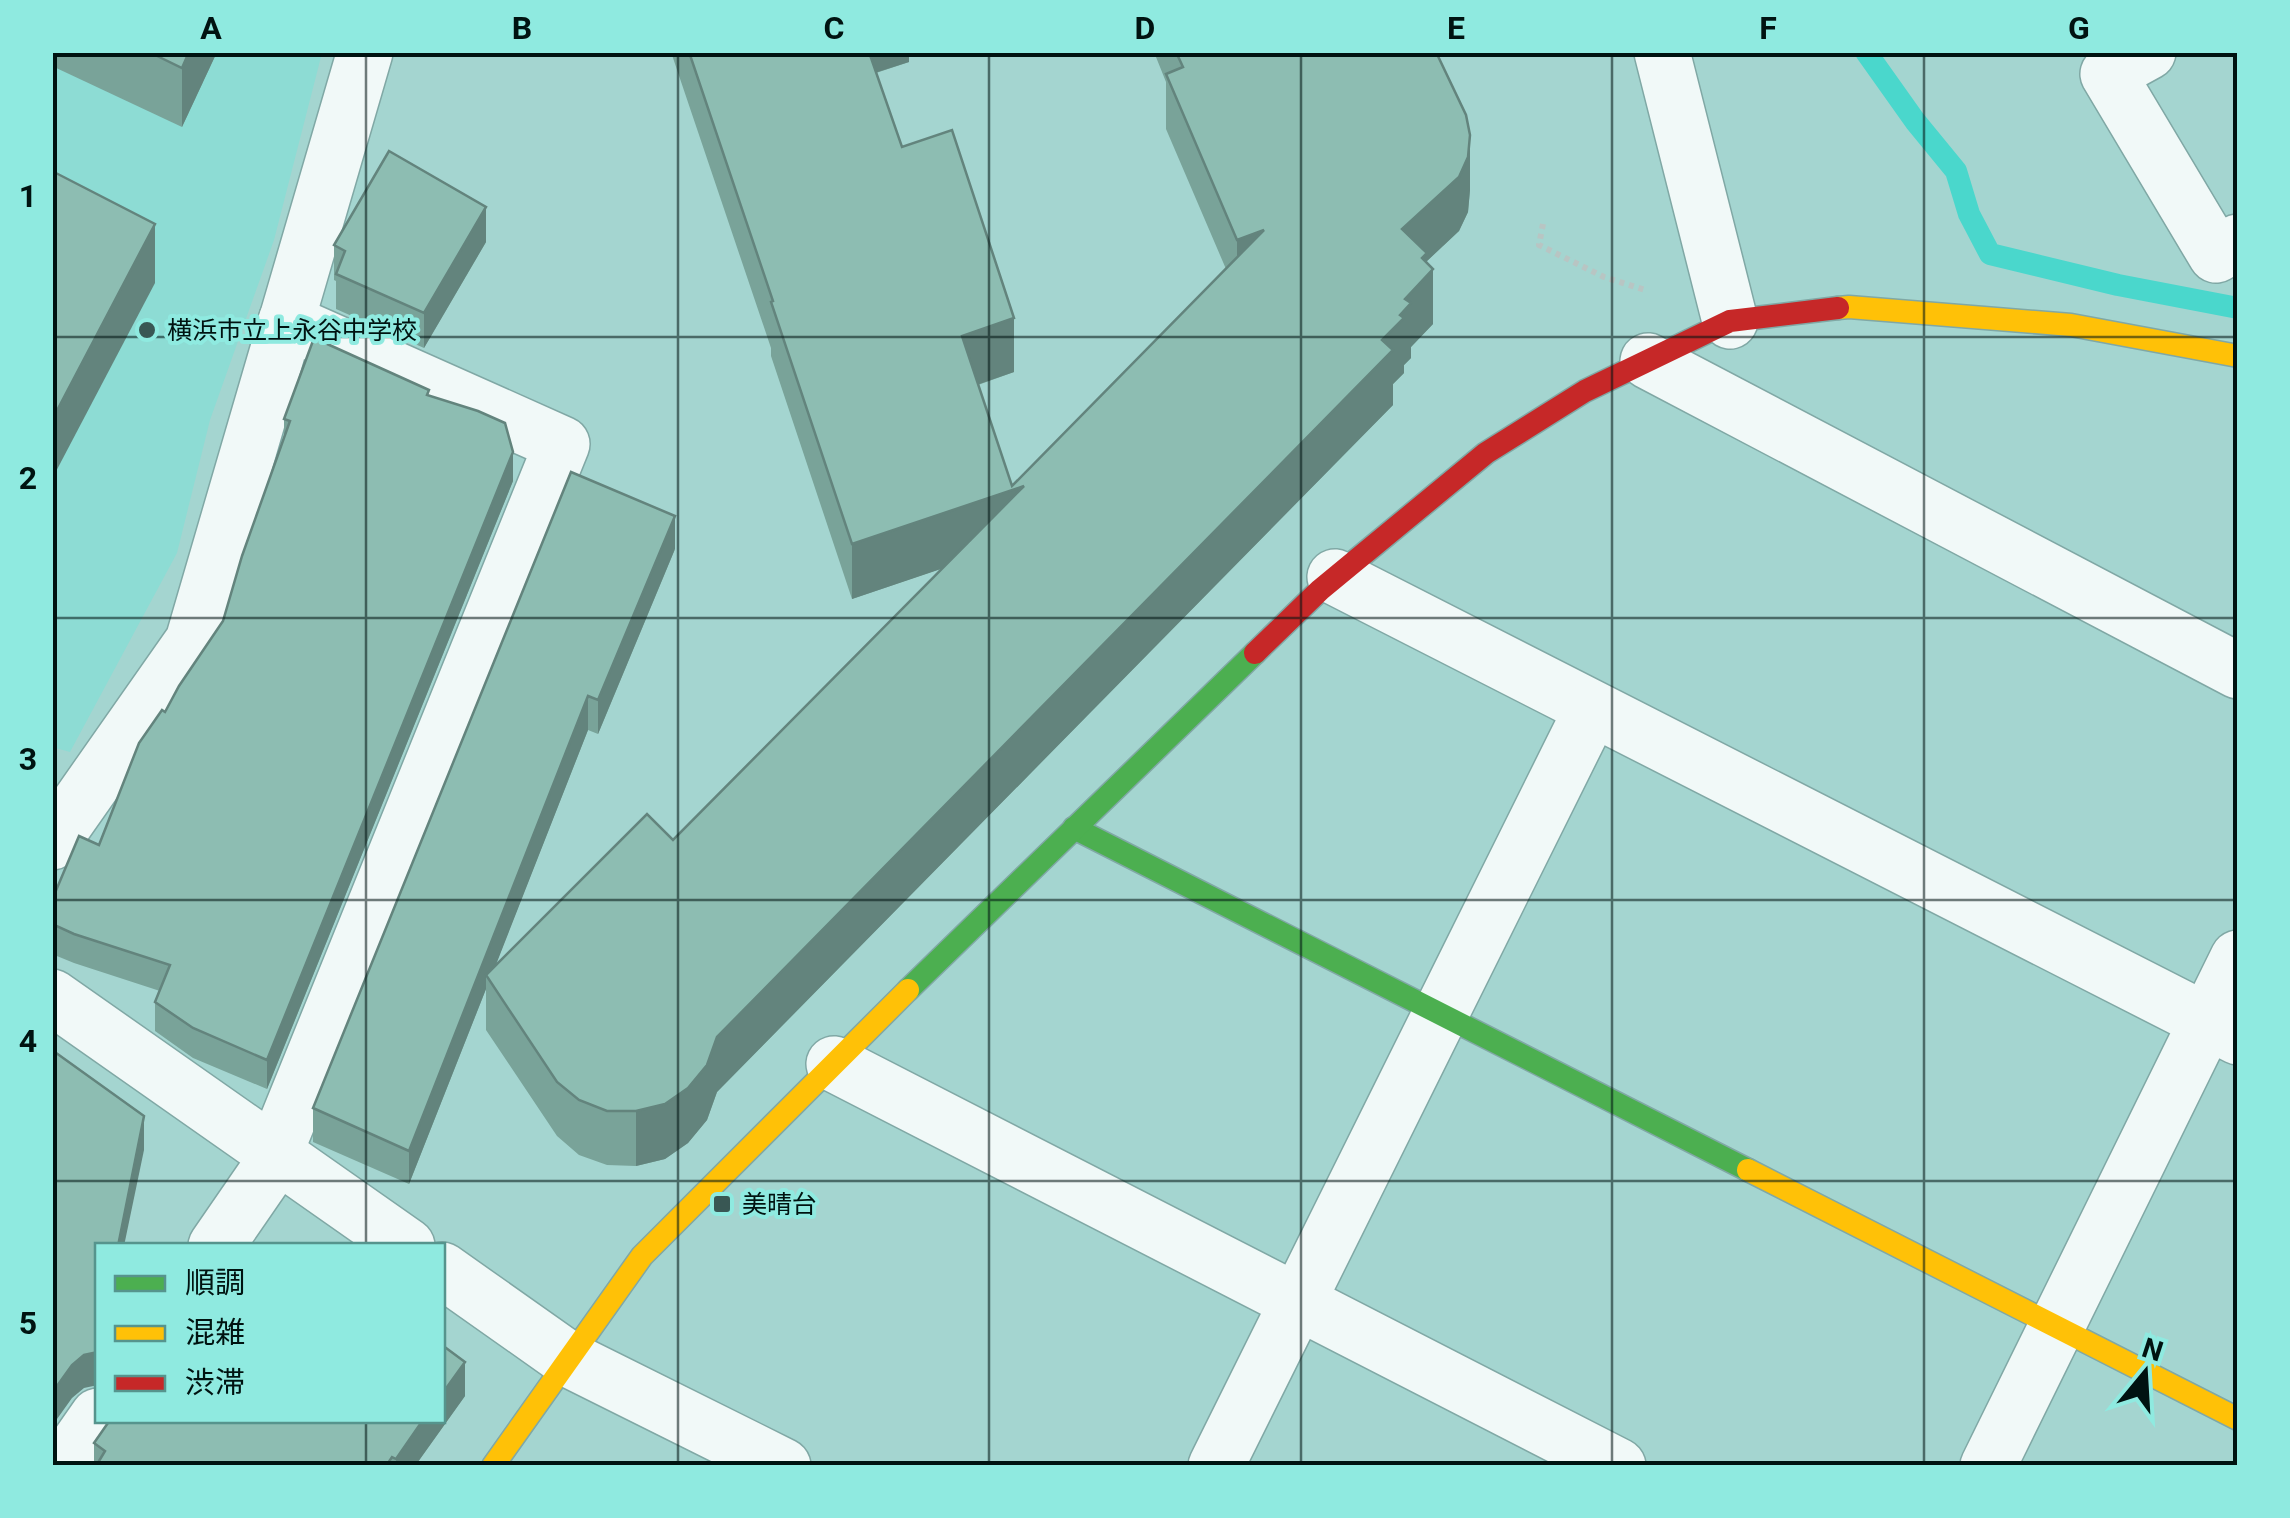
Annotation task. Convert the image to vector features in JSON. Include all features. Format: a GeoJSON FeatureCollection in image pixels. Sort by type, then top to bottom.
{"type":"FeatureCollection","features":[{"type":"Feature","properties":{"kind":"street"},"geometry":{"type":"LineString","coordinates":[[52,842],[70,788],[192,641],[365,52]]}},
{"type":"Feature","properties":{"kind":"street"},"geometry":{"type":"LineString","coordinates":[[1662,52],[1730,321]]}},
{"type":"Feature","properties":{"kind":"street"},"geometry":{"type":"LineString","coordinates":[[2148,52],[2108,74],[2216,255],[2238,242]]}},
{"type":"Feature","properties":{"kind":"street"},"geometry":{"type":"LineString","coordinates":[[493,1466],[642,1256],[1074,828],[1335,577],[1486,453],[1585,391],[1730,321],[1849,307],[2071,325],[2238,356]]}},
{"type":"Feature","properties":{"kind":"street"},"geometry":{"type":"LineString","coordinates":[[218,1243],[267,1172],[562,444],[286,321]]}},
{"type":"Feature","properties":{"kind":"street"},"geometry":{"type":"LineString","coordinates":[[1648,361],[2238,671]]}},
{"type":"Feature","properties":{"kind":"street"},"geometry":{"type":"LineString","coordinates":[[1335,577],[2222,1029]]}},
{"type":"Feature","properties":{"kind":"street"},"geometry":{"type":"LineString","coordinates":[[1216,1466],[1592,708]]}},
{"type":"Feature","properties":{"kind":"street"},"geometry":{"type":"LineString","coordinates":[[1074,828],[2238,1419]]}},
{"type":"Feature","properties":{"kind":"street"},"geometry":{"type":"LineString","coordinates":[[1988,1466],[2056,1327],[2222,1029],[2238,958]]}},
{"type":"Feature","properties":{"kind":"street"},"geometry":{"type":"LineString","coordinates":[[52,997],[403,1243]]}},
{"type":"Feature","properties":{"kind":"street"},"geometry":{"type":"LineString","coordinates":[[834,1064],[1618,1466]]}},
{"type":"Feature","properties":{"kind":"street"},"geometry":{"type":"LineString","coordinates":[[445,1272],[568,1359],[783,1466]]}},
{"type":"Feature","properties":{"kind":"street"},"geometry":{"type":"LineString","coordinates":[[63,1466],[95,1420]]}},
{"type":"Feature","properties":{"kind":"path"},"geometry":{"type":"LineString","coordinates":[[1543,224],[1539,245],[1604,277],[1650,291]]}},
{"type":"Feature","properties":{"kind":"shaded area","name":"横浜市立上永谷中学校"},"geometry":{"type":"Polygon","coordinates":[[[52,53],[322,53],[274,240],[210,420],[177,553],[70,752],[52,747],[52,53]]]}},
{"type":"Feature","properties":{"kind":"building"},"geometry":{"type":"Polygon","coordinates":[[[149,52],[189,52],[182,68],[149,52]]]}},
{"type":"Feature","properties":{"kind":"building"},"geometry":{"type":"Polygon","coordinates":[[[689,52],[869,52],[902,147],[952,130],[1014,318],[962,336],[1012,486],[1264,230],[1237,240],[1166,74],[1183,67],[1176,52],[1436,52],[1466,115],[1470,135],[1468,157],[1459,177],[1402,229],[1427,253],[1422,258],[1433,269],[1405,299],[1411,303],[1400,315],[1404,318],[1382,340],[1393,350],[717,1037],[707,1065],[688,1088],[665,1104],[636,1111],[607,1111],[579,1100],[557,1082],[486,975],[647,814],[673,840],[1024,486],[852,544],[689,52]]]}},
{"type":"Feature","properties":{"kind":"building"},"geometry":{"type":"Polygon","coordinates":[[[389,151],[486,207],[424,313],[336,274],[345,251],[334,245],[389,151]]]}},
{"type":"Feature","properties":{"kind":"building"},"geometry":{"type":"Polygon","coordinates":[[[52,171],[155,224],[52,420],[52,171]]]}},
{"type":"Feature","properties":{"kind":"building"},"geometry":{"type":"Polygon","coordinates":[[[314,338],[429,390],[427,395],[505,423],[513,452],[267,1060],[193,1028],[155,1002],[170,965],[52,924],[52,900],[79,836],[99,845],[139,743],[162,710],[165,712],[223,621],[290,421],[284,419],[314,338]]]}},
{"type":"Feature","properties":{"kind":"building"},"geometry":{"type":"Polygon","coordinates":[[[571,472],[675,516],[598,700],[588,696],[409,1151],[313,1108],[571,472]]]}},
{"type":"Feature","properties":{"kind":"building"},"geometry":{"type":"Polygon","coordinates":[[[52,1050],[144,1116],[119,1243],[95,1243],[95,1353],[84,1355],[72,1365],[52,1393],[52,1050]]]}},
{"type":"Feature","properties":{"kind":"building"},"geometry":{"type":"Polygon","coordinates":[[[445,1347],[465,1362],[445,1390],[445,1347]]]}},
{"type":"Feature","properties":{"kind":"building"},"geometry":{"type":"Polygon","coordinates":[[[108,1423],[421,1423],[396,1459],[392,1457],[386,1466],[96,1466],[105,1451],[94,1443],[108,1423]]]}},
{"type":"Feature","properties":{"kind":"waterway"},"geometry":{"type":"LineString","coordinates":[[1866,52],[1956,171],[1969,214],[1990,254],[2118,285],[2238,308]]}},
{"type":"Feature","properties":{"kind":"traffic: fast"},"geometry":{"type":"LineString","coordinates":[[908,990],[1255,653]]}},
{"type":"Feature","properties":{"kind":"traffic: fast"},"geometry":{"type":"LineString","coordinates":[[1074,828],[1748,1170]]}},
{"type":"Feature","properties":{"kind":"traffic: slow"},"geometry":{"type":"LineString","coordinates":[[1838,308],[2071,325],[2238,356]]}},
{"type":"Feature","properties":{"kind":"traffic: slow"},"geometry":{"type":"LineString","coordinates":[[493,1466],[642,1256],[908,990]]}},
{"type":"Feature","properties":{"kind":"traffic: slow"},"geometry":{"type":"LineString","coordinates":[[1748,1170],[2238,1419]]}},
{"type":"Feature","properties":{"kind":"traffic: jam"},"geometry":{"type":"LineString","coordinates":[[1255,653],[1320,590],[1486,453],[1585,391],[1730,321],[1838,308]]}},
{"type":"Feature","properties":{"kind":"place","name":"横浜市立上永谷中学校"},"geometry":{"type":"Point","coordinates":[147,330]}},
{"type":"Feature","properties":{"kind":"place","name":"美晴台"},"geometry":{"type":"Point","coordinates":[722,1204]}}]}
